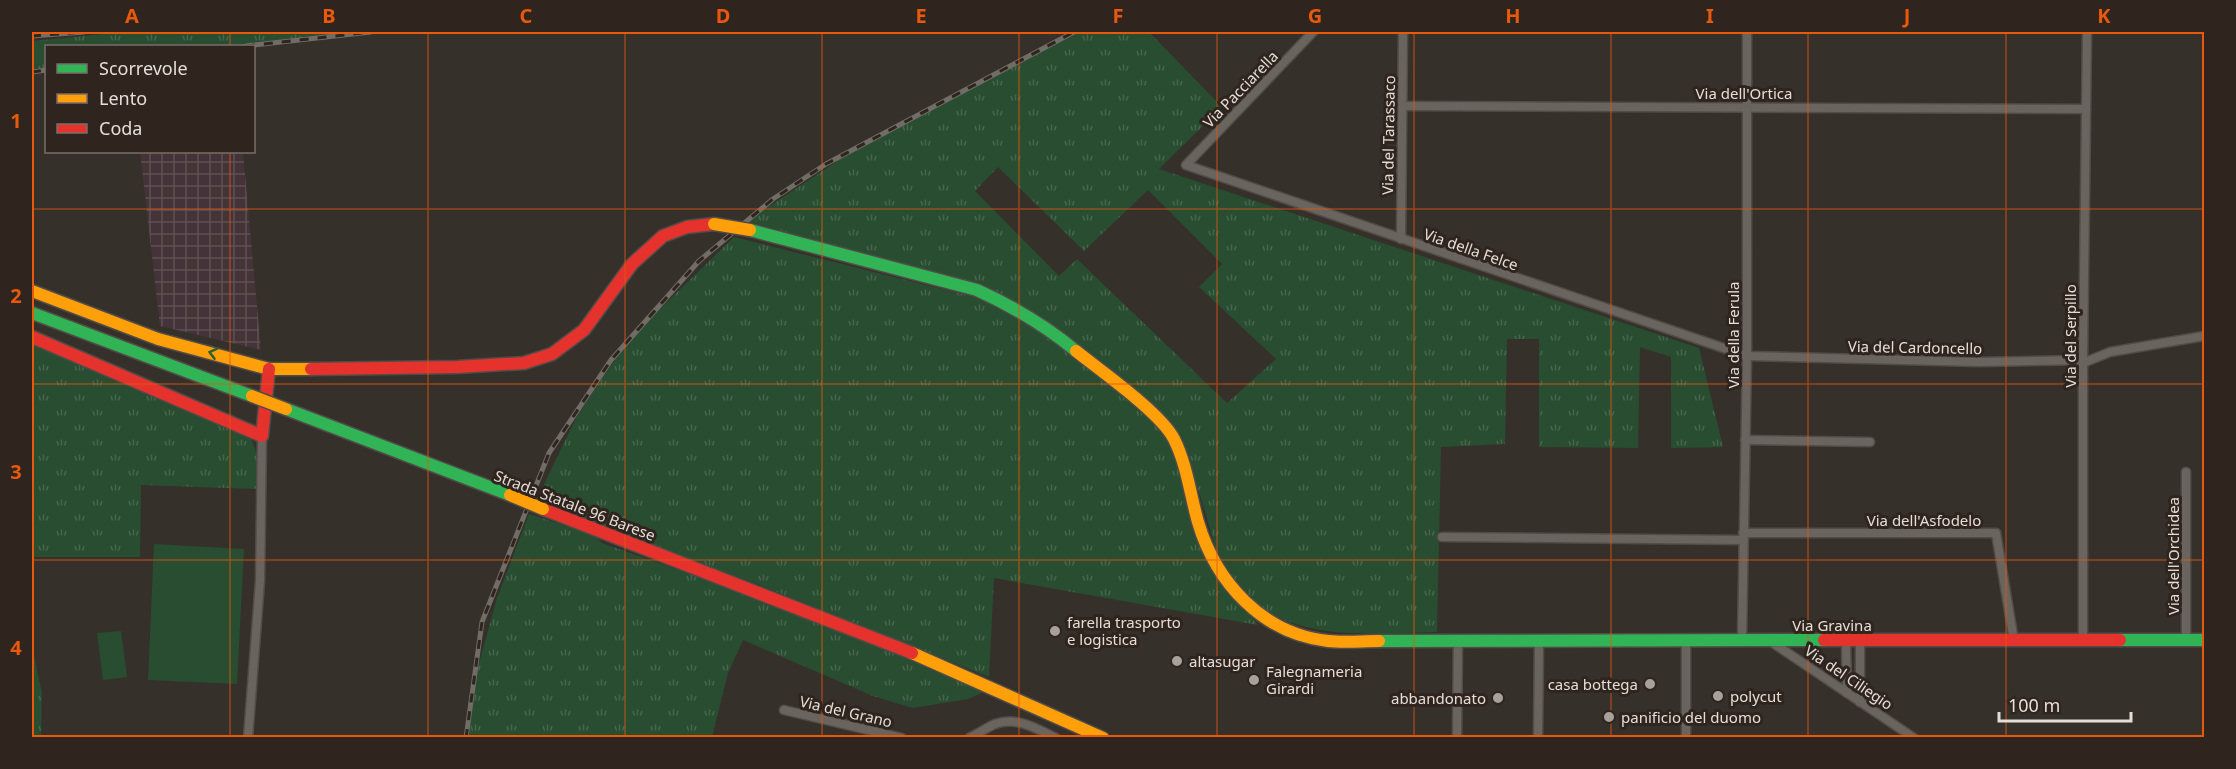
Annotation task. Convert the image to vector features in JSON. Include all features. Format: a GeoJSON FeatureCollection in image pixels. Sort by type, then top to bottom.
{"type":"FeatureCollection","features":[{"type":"Feature","properties":{"kind":"main road","name":"Via Gravina"},"geometry":{"type":"LineString","coordinates":[[32,291],[158,339],[269,369],[457,367],[524,363],[552,354],[584,330],[632,264],[647,248],[663,236],[700,224],[714,224],[750,230],[976,290],[997,299],[1057,335],[1159,419],[1173,437],[1184,464],[1199,524],[1215,563],[1236,593],[1266,620],[1297,633],[1328,641],[1458,639],[2205,640]]}},
{"type":"Feature","properties":{"kind":"main road","name":"Strada Statale 96 Barese"},"geometry":{"type":"LineString","coordinates":[[32,313],[510,495],[925,657],[1029,702],[1103,738]]}},
{"type":"Feature","properties":{"kind":"main road"},"geometry":{"type":"LineString","coordinates":[[32,338],[262,436],[269,369]]}},
{"type":"Feature","properties":{"kind":"street","name":"Via Pacciarella"},"geometry":{"type":"LineString","coordinates":[[1186,165],[1313,32]]}},
{"type":"Feature","properties":{"kind":"street","name":"Via del Tarassaco"},"geometry":{"type":"LineString","coordinates":[[1401,239],[1403,32]]}},
{"type":"Feature","properties":{"kind":"street","name":"Via della Ferula"},"geometry":{"type":"LineString","coordinates":[[1742,639],[1747,356],[1747,32]]}},
{"type":"Feature","properties":{"kind":"street","name":"Via del Serpillo"},"geometry":{"type":"LineString","coordinates":[[2083,641],[2083,362],[2087,32]]}},
{"type":"Feature","properties":{"kind":"street","name":"Via dell'Ortica"},"geometry":{"type":"LineString","coordinates":[[1403,106],[2086,109]]}},
{"type":"Feature","properties":{"kind":"street","name":"Via della Felce"},"geometry":{"type":"LineString","coordinates":[[1186,165],[1747,356]]}},
{"type":"Feature","properties":{"kind":"street"},"geometry":{"type":"LineString","coordinates":[[2083,362],[2110,352],[2205,336]]}},
{"type":"Feature","properties":{"kind":"street","name":"Via del Cardoncello"},"geometry":{"type":"LineString","coordinates":[[1747,356],[1978,362],[2083,362]]}},
{"type":"Feature","properties":{"kind":"street"},"geometry":{"type":"LineString","coordinates":[[248,738],[260,580],[262,436]]}},
{"type":"Feature","properties":{"kind":"street"},"geometry":{"type":"LineString","coordinates":[[1745,440],[1870,442]]}},
{"type":"Feature","properties":{"kind":"street","name":"Via dell'Orchidea"},"geometry":{"type":"LineString","coordinates":[[2186,472],[2186,640]]}},
{"type":"Feature","properties":{"kind":"street","name":"Via dell'Asfodelo"},"geometry":{"type":"LineString","coordinates":[[1442,537],[1996,533],[2014,640]]}},
{"type":"Feature","properties":{"kind":"street"},"geometry":{"type":"LineString","coordinates":[[1457,738],[1458,639]]}},
{"type":"Feature","properties":{"kind":"street"},"geometry":{"type":"LineString","coordinates":[[1686,639],[1686,738]]}},
{"type":"Feature","properties":{"kind":"street","name":"Via del Ciliegio"},"geometry":{"type":"LineString","coordinates":[[1768,639],[1914,738]]}},
{"type":"Feature","properties":{"kind":"street"},"geometry":{"type":"LineString","coordinates":[[1538,738],[1539,640]]}},
{"type":"Feature","properties":{"kind":"street"},"geometry":{"type":"LineString","coordinates":[[1846,640],[1846,693]]}},
{"type":"Feature","properties":{"kind":"street"},"geometry":{"type":"LineString","coordinates":[[1860,640],[1860,702]]}},
{"type":"Feature","properties":{"kind":"street","name":"Via del Grano"},"geometry":{"type":"LineString","coordinates":[[784,710],[902,738]]}},
{"type":"Feature","properties":{"kind":"street"},"geometry":{"type":"LineString","coordinates":[[969,738],[996,724],[1007,722],[1028,724],[1056,738]]}},
{"type":"Feature","properties":{"kind":"shaded area"},"geometry":{"type":"Polygon","coordinates":[[[140,153],[243,153],[261,350],[160,326],[140,153]]]}},
{"type":"Feature","properties":{"kind":"green space"},"geometry":{"type":"Polygon","coordinates":[[[124,32],[352,32],[234,45],[45,45],[45,68],[32,69],[32,41],[124,32]]]}},
{"type":"Feature","properties":{"kind":"green space"},"geometry":{"type":"Polygon","coordinates":[[[1079,32],[1149,32],[1222,107],[1159,169],[1699,348],[1723,447],[1671,448],[1671,357],[1640,347],[1638,448],[1539,447],[1539,339],[1507,339],[1505,444],[1441,447],[1437,632],[1356,633],[1304,627],[1280,618],[1257,604],[1232,579],[1219,558],[1189,462],[1171,426],[1163,415],[1067,337],[1033,313],[979,286],[747,221],[868,141],[1079,32]],[[998,167],[975,191],[1059,276],[1077,259],[1227,403],[1276,359],[1199,287],[1222,264],[1148,190],[1084,251],[998,167]]]}},
{"type":"Feature","properties":{"kind":"green space"},"geometry":{"type":"Polygon","coordinates":[[[734,237],[986,300],[1061,345],[1142,412],[1157,426],[1172,447],[1210,568],[1258,625],[994,578],[989,677],[757,584],[535,503],[577,416],[628,340],[734,237]]]}},
{"type":"Feature","properties":{"kind":"green space"},"geometry":{"type":"Polygon","coordinates":[[[32,344],[251,438],[260,462],[259,489],[141,485],[140,557],[32,557],[32,344]]]}},
{"type":"Feature","properties":{"kind":"green space"},"geometry":{"type":"Polygon","coordinates":[[[529,514],[594,535],[602,543],[752,596],[986,691],[968,699],[913,708],[873,696],[743,640],[728,673],[712,737],[468,738],[478,667],[497,598],[529,514]]]}},
{"type":"Feature","properties":{"kind":"green space"},"geometry":{"type":"Polygon","coordinates":[[[154,544],[244,549],[237,684],[148,680],[154,544]]]}},
{"type":"Feature","properties":{"kind":"green space"},"geometry":{"type":"Polygon","coordinates":[[[121,631],[127,677],[103,680],[97,633],[121,631]]]}},
{"type":"Feature","properties":{"kind":"green space"},"geometry":{"type":"Polygon","coordinates":[[[32,647],[42,693],[41,737],[32,737],[32,647]]]}},
{"type":"Feature","properties":{"kind":"railway"},"geometry":{"type":"LineString","coordinates":[[32,36],[84,32]]}},
{"type":"Feature","properties":{"kind":"railway"},"geometry":{"type":"LineString","coordinates":[[255,45],[371,32]]}},
{"type":"Feature","properties":{"kind":"railway"},"geometry":{"type":"LineString","coordinates":[[466,738],[482,622],[549,453],[611,360],[699,261],[773,199],[826,164],[1074,32]]}},
{"type":"Feature","properties":{"kind":"railway"},"geometry":{"type":"LineString","coordinates":[[32,72],[45,70]]}},
{"type":"Feature","properties":{"kind":"traffic: fast"},"geometry":{"type":"LineString","coordinates":[[750,230],[977,290],[1028,317],[1076,351]]}},
{"type":"Feature","properties":{"kind":"traffic: fast"},"geometry":{"type":"LineString","coordinates":[[32,313],[252,396]]}},
{"type":"Feature","properties":{"kind":"traffic: fast"},"geometry":{"type":"LineString","coordinates":[[286,409],[510,495]]}},
{"type":"Feature","properties":{"kind":"traffic: fast"},"geometry":{"type":"LineString","coordinates":[[1379,641],[1824,640]]}},
{"type":"Feature","properties":{"kind":"traffic: fast"},"geometry":{"type":"LineString","coordinates":[[2120,640],[2204,640]]}},
{"type":"Feature","properties":{"kind":"traffic: slow"},"geometry":{"type":"LineString","coordinates":[[714,224],[750,230]]}},
{"type":"Feature","properties":{"kind":"traffic: slow"},"geometry":{"type":"LineString","coordinates":[[32,291],[158,339],[269,369],[311,369]]}},
{"type":"Feature","properties":{"kind":"traffic: slow"},"geometry":{"type":"LineString","coordinates":[[1076,351],[1157,417],[1174,439],[1182,459],[1206,544],[1230,585],[1245,602],[1283,628],[1304,636],[1334,642],[1379,641]]}},
{"type":"Feature","properties":{"kind":"traffic: slow"},"geometry":{"type":"LineString","coordinates":[[252,396],[286,409]]}},
{"type":"Feature","properties":{"kind":"traffic: slow"},"geometry":{"type":"LineString","coordinates":[[510,495],[543,509]]}},
{"type":"Feature","properties":{"kind":"traffic: slow"},"geometry":{"type":"LineString","coordinates":[[912,653],[1103,738]]}},
{"type":"Feature","properties":{"kind":"traffic: jam"},"geometry":{"type":"LineString","coordinates":[[311,369],[457,367],[524,363],[552,354],[584,330],[632,264],[663,236],[687,227],[714,224]]}},
{"type":"Feature","properties":{"kind":"traffic: jam"},"geometry":{"type":"LineString","coordinates":[[32,337],[262,436],[269,369]]}},
{"type":"Feature","properties":{"kind":"traffic: jam"},"geometry":{"type":"LineString","coordinates":[[543,509],[912,653]]}},
{"type":"Feature","properties":{"kind":"traffic: jam"},"geometry":{"type":"LineString","coordinates":[[1824,640],[2120,640]]}},
{"type":"Feature","properties":{"kind":"place","name":"farella trasporto e logistica"},"geometry":{"type":"Point","coordinates":[1055,631]}},
{"type":"Feature","properties":{"kind":"place","name":"altasugar"},"geometry":{"type":"Point","coordinates":[1177,661]}},
{"type":"Feature","properties":{"kind":"place","name":"Falegnameria Girardi"},"geometry":{"type":"Point","coordinates":[1254,680]}},
{"type":"Feature","properties":{"kind":"place","name":"casa bottega"},"geometry":{"type":"Point","coordinates":[1650,684]}},
{"type":"Feature","properties":{"kind":"place","name":"polycut"},"geometry":{"type":"Point","coordinates":[1718,696]}},
{"type":"Feature","properties":{"kind":"place","name":"abbandonato"},"geometry":{"type":"Point","coordinates":[1498,698]}},
{"type":"Feature","properties":{"kind":"place","name":"panificio del duomo"},"geometry":{"type":"Point","coordinates":[1609,717]}}]}
